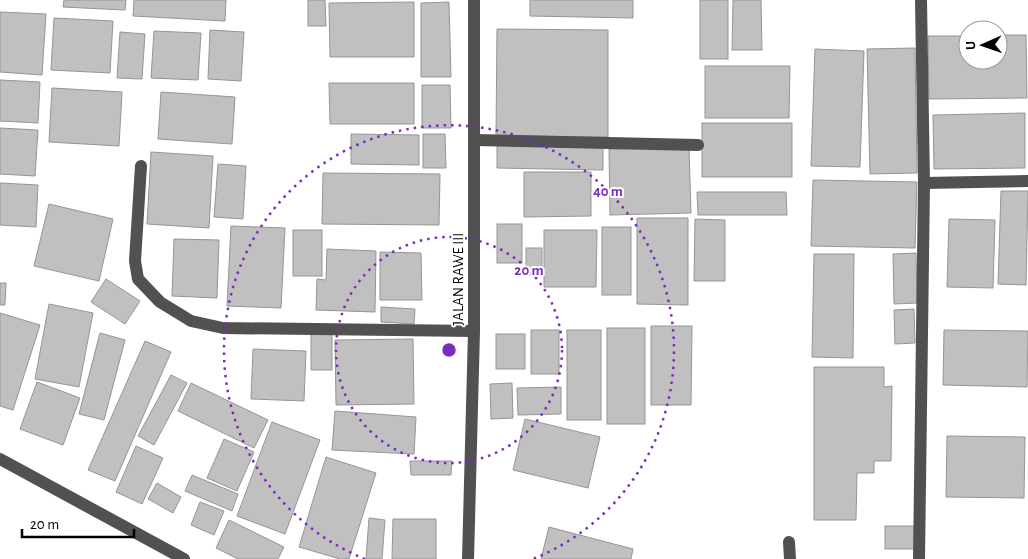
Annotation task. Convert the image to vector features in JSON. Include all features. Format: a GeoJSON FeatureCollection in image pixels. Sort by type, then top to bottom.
{"type":"FeatureCollection","features":[{"type":"Feature","properties":{"kind":"street","name":"JALAN RAWE III"},"geometry":{"type":"LineString","coordinates":[[468,559],[474,331],[474,0]]}},
{"type":"Feature","properties":{"kind":"street"},"geometry":{"type":"LineString","coordinates":[[919,559],[924,183],[921,0]]}},
{"type":"Feature","properties":{"kind":"street"},"geometry":{"type":"LineString","coordinates":[[475,140],[698,145]]}},
{"type":"Feature","properties":{"kind":"street"},"geometry":{"type":"LineString","coordinates":[[140,166],[135,261],[138,279],[160,302],[191,321],[223,328],[474,331]]}},
{"type":"Feature","properties":{"kind":"street"},"geometry":{"type":"LineString","coordinates":[[924,183],[1028,181]]}},
{"type":"Feature","properties":{"kind":"street"},"geometry":{"type":"LineString","coordinates":[[0,459],[184,559]]}},
{"type":"Feature","properties":{"kind":"street"},"geometry":{"type":"LineString","coordinates":[[789,542],[790,559]]}},
{"type":"Feature","properties":{"kind":"building"},"geometry":{"type":"Polygon","coordinates":[[[64,0],[126,0],[125,10],[63,7],[64,0]]]}},
{"type":"Feature","properties":{"kind":"building"},"geometry":{"type":"Polygon","coordinates":[[[134,0],[226,0],[225,21],[133,16],[134,0]]]}},
{"type":"Feature","properties":{"kind":"building"},"geometry":{"type":"Polygon","coordinates":[[[308,0],[325,0],[326,26],[308,26],[308,0]]]}},
{"type":"Feature","properties":{"kind":"building"},"geometry":{"type":"Polygon","coordinates":[[[530,0],[633,0],[633,18],[530,16],[530,0]]]}},
{"type":"Feature","properties":{"kind":"building"},"geometry":{"type":"Polygon","coordinates":[[[700,0],[728,0],[728,59],[700,59],[700,0]]]}},
{"type":"Feature","properties":{"kind":"building"},"geometry":{"type":"Polygon","coordinates":[[[733,0],[761,0],[762,50],[732,50],[733,0]]]}},
{"type":"Feature","properties":{"kind":"building"},"geometry":{"type":"Polygon","coordinates":[[[414,2],[414,57],[330,57],[329,3],[414,2]]]}},
{"type":"Feature","properties":{"kind":"building"},"geometry":{"type":"Polygon","coordinates":[[[449,2],[451,77],[421,77],[421,3],[449,2]]]}},
{"type":"Feature","properties":{"kind":"building"},"geometry":{"type":"Polygon","coordinates":[[[0,12],[46,14],[42,75],[0,72],[0,12]]]}},
{"type":"Feature","properties":{"kind":"building"},"geometry":{"type":"Polygon","coordinates":[[[54,18],[113,21],[110,73],[51,70],[54,18]]]}},
{"type":"Feature","properties":{"kind":"building"},"geometry":{"type":"Polygon","coordinates":[[[497,29],[608,30],[608,137],[496,136],[497,29]]]}},
{"type":"Feature","properties":{"kind":"building"},"geometry":{"type":"Polygon","coordinates":[[[210,30],[244,32],[241,81],[208,79],[210,30]]]}},
{"type":"Feature","properties":{"kind":"building"},"geometry":{"type":"Polygon","coordinates":[[[154,31],[201,33],[198,80],[151,78],[154,31]]]}},
{"type":"Feature","properties":{"kind":"building"},"geometry":{"type":"Polygon","coordinates":[[[120,32],[145,34],[142,79],[117,78],[120,32]]]}},
{"type":"Feature","properties":{"kind":"building"},"geometry":{"type":"Polygon","coordinates":[[[1008,35],[1026,35],[1027,98],[929,99],[928,36],[958,36],[958,70],[1008,70],[1008,35]]]}},
{"type":"Feature","properties":{"kind":"building"},"geometry":{"type":"Polygon","coordinates":[[[915,48],[917,173],[870,174],[867,49],[915,48]]]}},
{"type":"Feature","properties":{"kind":"building"},"geometry":{"type":"Polygon","coordinates":[[[815,49],[864,51],[860,167],[811,166],[815,49]]]}},
{"type":"Feature","properties":{"kind":"building"},"geometry":{"type":"Polygon","coordinates":[[[705,66],[790,66],[789,118],[705,118],[705,66]]]}},
{"type":"Feature","properties":{"kind":"building"},"geometry":{"type":"Polygon","coordinates":[[[0,80],[40,82],[38,123],[0,121],[0,80]]]}},
{"type":"Feature","properties":{"kind":"building"},"geometry":{"type":"Polygon","coordinates":[[[329,83],[414,83],[414,124],[330,124],[329,83]]]}},
{"type":"Feature","properties":{"kind":"building"},"geometry":{"type":"Polygon","coordinates":[[[422,85],[450,85],[451,128],[422,128],[422,85]]]}},
{"type":"Feature","properties":{"kind":"building"},"geometry":{"type":"Polygon","coordinates":[[[52,88],[122,92],[119,146],[49,142],[52,88]]]}},
{"type":"Feature","properties":{"kind":"building"},"geometry":{"type":"Polygon","coordinates":[[[161,92],[235,97],[232,144],[158,139],[161,92]]]}},
{"type":"Feature","properties":{"kind":"building"},"geometry":{"type":"Polygon","coordinates":[[[1025,113],[1025,168],[934,169],[933,115],[1025,113]]]}},
{"type":"Feature","properties":{"kind":"building"},"geometry":{"type":"Polygon","coordinates":[[[702,123],[792,123],[792,177],[702,177],[702,123]]]}},
{"type":"Feature","properties":{"kind":"building"},"geometry":{"type":"Polygon","coordinates":[[[0,128],[38,130],[35,176],[0,174],[0,128]]]}},
{"type":"Feature","properties":{"kind":"building"},"geometry":{"type":"Polygon","coordinates":[[[351,134],[419,135],[419,165],[351,164],[351,134]]]}},
{"type":"Feature","properties":{"kind":"building"},"geometry":{"type":"Polygon","coordinates":[[[423,134],[445,134],[446,168],[423,168],[423,134]]]}},
{"type":"Feature","properties":{"kind":"building"},"geometry":{"type":"Polygon","coordinates":[[[497,144],[603,146],[603,170],[497,168],[497,144]]]}},
{"type":"Feature","properties":{"kind":"building"},"geometry":{"type":"Polygon","coordinates":[[[689,148],[691,213],[610,215],[609,149],[689,148]]]}},
{"type":"Feature","properties":{"kind":"building"},"geometry":{"type":"Polygon","coordinates":[[[151,152],[213,156],[209,228],[147,224],[151,152]]]}},
{"type":"Feature","properties":{"kind":"building"},"geometry":{"type":"Polygon","coordinates":[[[218,164],[246,166],[243,219],[214,217],[218,164]]]}},
{"type":"Feature","properties":{"kind":"building"},"geometry":{"type":"Polygon","coordinates":[[[524,172],[591,172],[591,216],[524,217],[524,172]]]}},
{"type":"Feature","properties":{"kind":"building"},"geometry":{"type":"Polygon","coordinates":[[[323,173],[440,174],[439,225],[322,224],[323,173]]]}},
{"type":"Feature","properties":{"kind":"building"},"geometry":{"type":"Polygon","coordinates":[[[813,180],[917,182],[915,248],[811,246],[813,180]]]}},
{"type":"Feature","properties":{"kind":"building"},"geometry":{"type":"Polygon","coordinates":[[[0,183],[38,185],[36,227],[0,225],[0,183]]]}},
{"type":"Feature","properties":{"kind":"building"},"geometry":{"type":"Polygon","coordinates":[[[1001,191],[1028,191],[1026,285],[998,284],[1001,191]]]}},
{"type":"Feature","properties":{"kind":"building"},"geometry":{"type":"Polygon","coordinates":[[[697,192],[786,192],[787,215],[698,215],[697,192]]]}},
{"type":"Feature","properties":{"kind":"building"},"geometry":{"type":"Polygon","coordinates":[[[49,204],[113,219],[99,281],[34,266],[49,204]]]}},
{"type":"Feature","properties":{"kind":"building"},"geometry":{"type":"Polygon","coordinates":[[[637,218],[688,218],[688,305],[637,304],[637,218]]]}},
{"type":"Feature","properties":{"kind":"building"},"geometry":{"type":"Polygon","coordinates":[[[695,219],[725,220],[725,281],[694,281],[695,219]]]}},
{"type":"Feature","properties":{"kind":"building"},"geometry":{"type":"Polygon","coordinates":[[[949,219],[995,220],[993,288],[947,287],[949,219]]]}},
{"type":"Feature","properties":{"kind":"building"},"geometry":{"type":"Polygon","coordinates":[[[497,224],[522,224],[522,263],[497,263],[497,224]]]}},
{"type":"Feature","properties":{"kind":"building"},"geometry":{"type":"Polygon","coordinates":[[[231,226],[285,228],[281,308],[227,306],[231,226]]]}},
{"type":"Feature","properties":{"kind":"building"},"geometry":{"type":"Polygon","coordinates":[[[602,227],[631,227],[631,295],[602,295],[602,227]]]}},
{"type":"Feature","properties":{"kind":"building"},"geometry":{"type":"Polygon","coordinates":[[[293,230],[322,230],[322,276],[293,276],[293,230]]]}},
{"type":"Feature","properties":{"kind":"building"},"geometry":{"type":"Polygon","coordinates":[[[544,230],[597,230],[596,287],[544,287],[544,230]]]}},
{"type":"Feature","properties":{"kind":"building"},"geometry":{"type":"Polygon","coordinates":[[[174,239],[219,240],[217,298],[172,296],[174,239]]]}},
{"type":"Feature","properties":{"kind":"building"},"geometry":{"type":"Polygon","coordinates":[[[526,248],[542,248],[542,275],[526,275],[526,248]]]}},
{"type":"Feature","properties":{"kind":"building"},"geometry":{"type":"Polygon","coordinates":[[[327,249],[376,251],[375,312],[316,310],[317,279],[326,280],[327,249]]]}},
{"type":"Feature","properties":{"kind":"building"},"geometry":{"type":"Polygon","coordinates":[[[380,252],[421,253],[422,300],[380,300],[380,252]]]}},
{"type":"Feature","properties":{"kind":"building"},"geometry":{"type":"Polygon","coordinates":[[[916,253],[917,303],[894,304],[893,254],[916,253]]]}},
{"type":"Feature","properties":{"kind":"building"},"geometry":{"type":"Polygon","coordinates":[[[814,254],[854,254],[853,358],[812,357],[814,254]]]}},
{"type":"Feature","properties":{"kind":"building"},"geometry":{"type":"Polygon","coordinates":[[[106,279],[140,301],[125,324],[91,302],[106,279]]]}},
{"type":"Feature","properties":{"kind":"building"},"geometry":{"type":"Polygon","coordinates":[[[0,283],[6,283],[5,305],[0,305],[0,283]]]}},
{"type":"Feature","properties":{"kind":"building"},"geometry":{"type":"Polygon","coordinates":[[[49,304],[93,313],[79,387],[35,379],[49,304]]]}},
{"type":"Feature","properties":{"kind":"building"},"geometry":{"type":"Polygon","coordinates":[[[381,307],[415,309],[414,324],[381,322],[381,307]]]}},
{"type":"Feature","properties":{"kind":"building"},"geometry":{"type":"Polygon","coordinates":[[[914,309],[915,343],[895,344],[894,310],[914,309]]]}},
{"type":"Feature","properties":{"kind":"building"},"geometry":{"type":"Polygon","coordinates":[[[0,313],[40,325],[13,410],[0,406],[0,313]]]}},
{"type":"Feature","properties":{"kind":"building"},"geometry":{"type":"Polygon","coordinates":[[[651,326],[692,326],[691,405],[651,405],[651,326]]]}},
{"type":"Feature","properties":{"kind":"building"},"geometry":{"type":"Polygon","coordinates":[[[607,328],[645,328],[645,424],[607,424],[607,328]]]}},
{"type":"Feature","properties":{"kind":"building"},"geometry":{"type":"Polygon","coordinates":[[[531,330],[559,330],[559,374],[531,374],[531,330]]]}},
{"type":"Feature","properties":{"kind":"building"},"geometry":{"type":"Polygon","coordinates":[[[567,330],[601,330],[601,420],[567,420],[567,330]]]}},
{"type":"Feature","properties":{"kind":"building"},"geometry":{"type":"Polygon","coordinates":[[[944,330],[1028,331],[1027,387],[943,385],[944,330]]]}},
{"type":"Feature","properties":{"kind":"building"},"geometry":{"type":"Polygon","coordinates":[[[100,333],[125,340],[104,420],[79,414],[100,333]]]}},
{"type":"Feature","properties":{"kind":"building"},"geometry":{"type":"Polygon","coordinates":[[[332,333],[332,370],[311,370],[311,334],[332,333]]]}},
{"type":"Feature","properties":{"kind":"building"},"geometry":{"type":"Polygon","coordinates":[[[496,334],[525,334],[525,369],[496,369],[496,334]]]}},
{"type":"Feature","properties":{"kind":"building"},"geometry":{"type":"Polygon","coordinates":[[[413,339],[414,404],[336,405],[335,340],[413,339]]]}},
{"type":"Feature","properties":{"kind":"building"},"geometry":{"type":"Polygon","coordinates":[[[145,341],[171,352],[115,481],[88,470],[145,341]]]}},
{"type":"Feature","properties":{"kind":"building"},"geometry":{"type":"Polygon","coordinates":[[[253,349],[306,351],[304,401],[251,399],[253,349]]]}},
{"type":"Feature","properties":{"kind":"building"},"geometry":{"type":"Polygon","coordinates":[[[814,367],[884,367],[884,387],[892,386],[891,461],[874,461],[874,473],[857,473],[856,520],[814,520],[814,367]]]}},
{"type":"Feature","properties":{"kind":"building"},"geometry":{"type":"Polygon","coordinates":[[[171,375],[187,383],[154,445],[138,436],[171,375]]]}},
{"type":"Feature","properties":{"kind":"building"},"geometry":{"type":"Polygon","coordinates":[[[37,382],[80,398],[63,445],[20,429],[37,382]]]}},
{"type":"Feature","properties":{"kind":"building"},"geometry":{"type":"Polygon","coordinates":[[[191,383],[268,420],[254,448],[178,411],[191,383]]]}},
{"type":"Feature","properties":{"kind":"building"},"geometry":{"type":"Polygon","coordinates":[[[512,383],[513,418],[491,419],[490,384],[512,383]]]}},
{"type":"Feature","properties":{"kind":"building"},"geometry":{"type":"Polygon","coordinates":[[[561,387],[561,414],[518,415],[517,388],[561,387]]]}},
{"type":"Feature","properties":{"kind":"building"},"geometry":{"type":"Polygon","coordinates":[[[335,411],[416,417],[414,454],[332,450],[335,411]]]}},
{"type":"Feature","properties":{"kind":"building"},"geometry":{"type":"Polygon","coordinates":[[[525,419],[600,437],[588,488],[513,470],[525,419]]]}},
{"type":"Feature","properties":{"kind":"building"},"geometry":{"type":"Polygon","coordinates":[[[272,422],[320,440],[285,534],[237,516],[272,422]]]}},
{"type":"Feature","properties":{"kind":"building"},"geometry":{"type":"Polygon","coordinates":[[[947,436],[1025,437],[1024,498],[946,497],[947,436]]]}},
{"type":"Feature","properties":{"kind":"building"},"geometry":{"type":"Polygon","coordinates":[[[224,439],[254,452],[237,491],[207,478],[224,439]]]}},
{"type":"Feature","properties":{"kind":"building"},"geometry":{"type":"Polygon","coordinates":[[[136,446],[163,458],[142,504],[116,492],[136,446]]]}},
{"type":"Feature","properties":{"kind":"building"},"geometry":{"type":"Polygon","coordinates":[[[326,457],[376,473],[349,559],[340,559],[299,547],[326,457]]]}},
{"type":"Feature","properties":{"kind":"building"},"geometry":{"type":"Polygon","coordinates":[[[410,461],[452,461],[451,475],[411,475],[410,461]]]}},
{"type":"Feature","properties":{"kind":"building"},"geometry":{"type":"Polygon","coordinates":[[[192,475],[238,494],[232,511],[185,491],[192,475]]]}},
{"type":"Feature","properties":{"kind":"building"},"geometry":{"type":"Polygon","coordinates":[[[157,483],[181,497],[173,513],[148,499],[157,483]]]}},
{"type":"Feature","properties":{"kind":"building"},"geometry":{"type":"Polygon","coordinates":[[[200,502],[224,511],[214,535],[191,525],[200,502]]]}},
{"type":"Feature","properties":{"kind":"building"},"geometry":{"type":"Polygon","coordinates":[[[369,518],[385,520],[382,559],[366,559],[369,518]]]}},
{"type":"Feature","properties":{"kind":"building"},"geometry":{"type":"Polygon","coordinates":[[[393,519],[436,519],[436,559],[392,559],[393,519]]]}},
{"type":"Feature","properties":{"kind":"building"},"geometry":{"type":"Polygon","coordinates":[[[229,520],[284,547],[278,559],[238,559],[216,548],[229,520]]]}},
{"type":"Feature","properties":{"kind":"building"},"geometry":{"type":"Polygon","coordinates":[[[885,526],[916,526],[916,549],[885,549],[885,526]]]}},
{"type":"Feature","properties":{"kind":"building"},"geometry":{"type":"Polygon","coordinates":[[[549,527],[633,549],[631,559],[541,559],[549,527]]]}}]}
